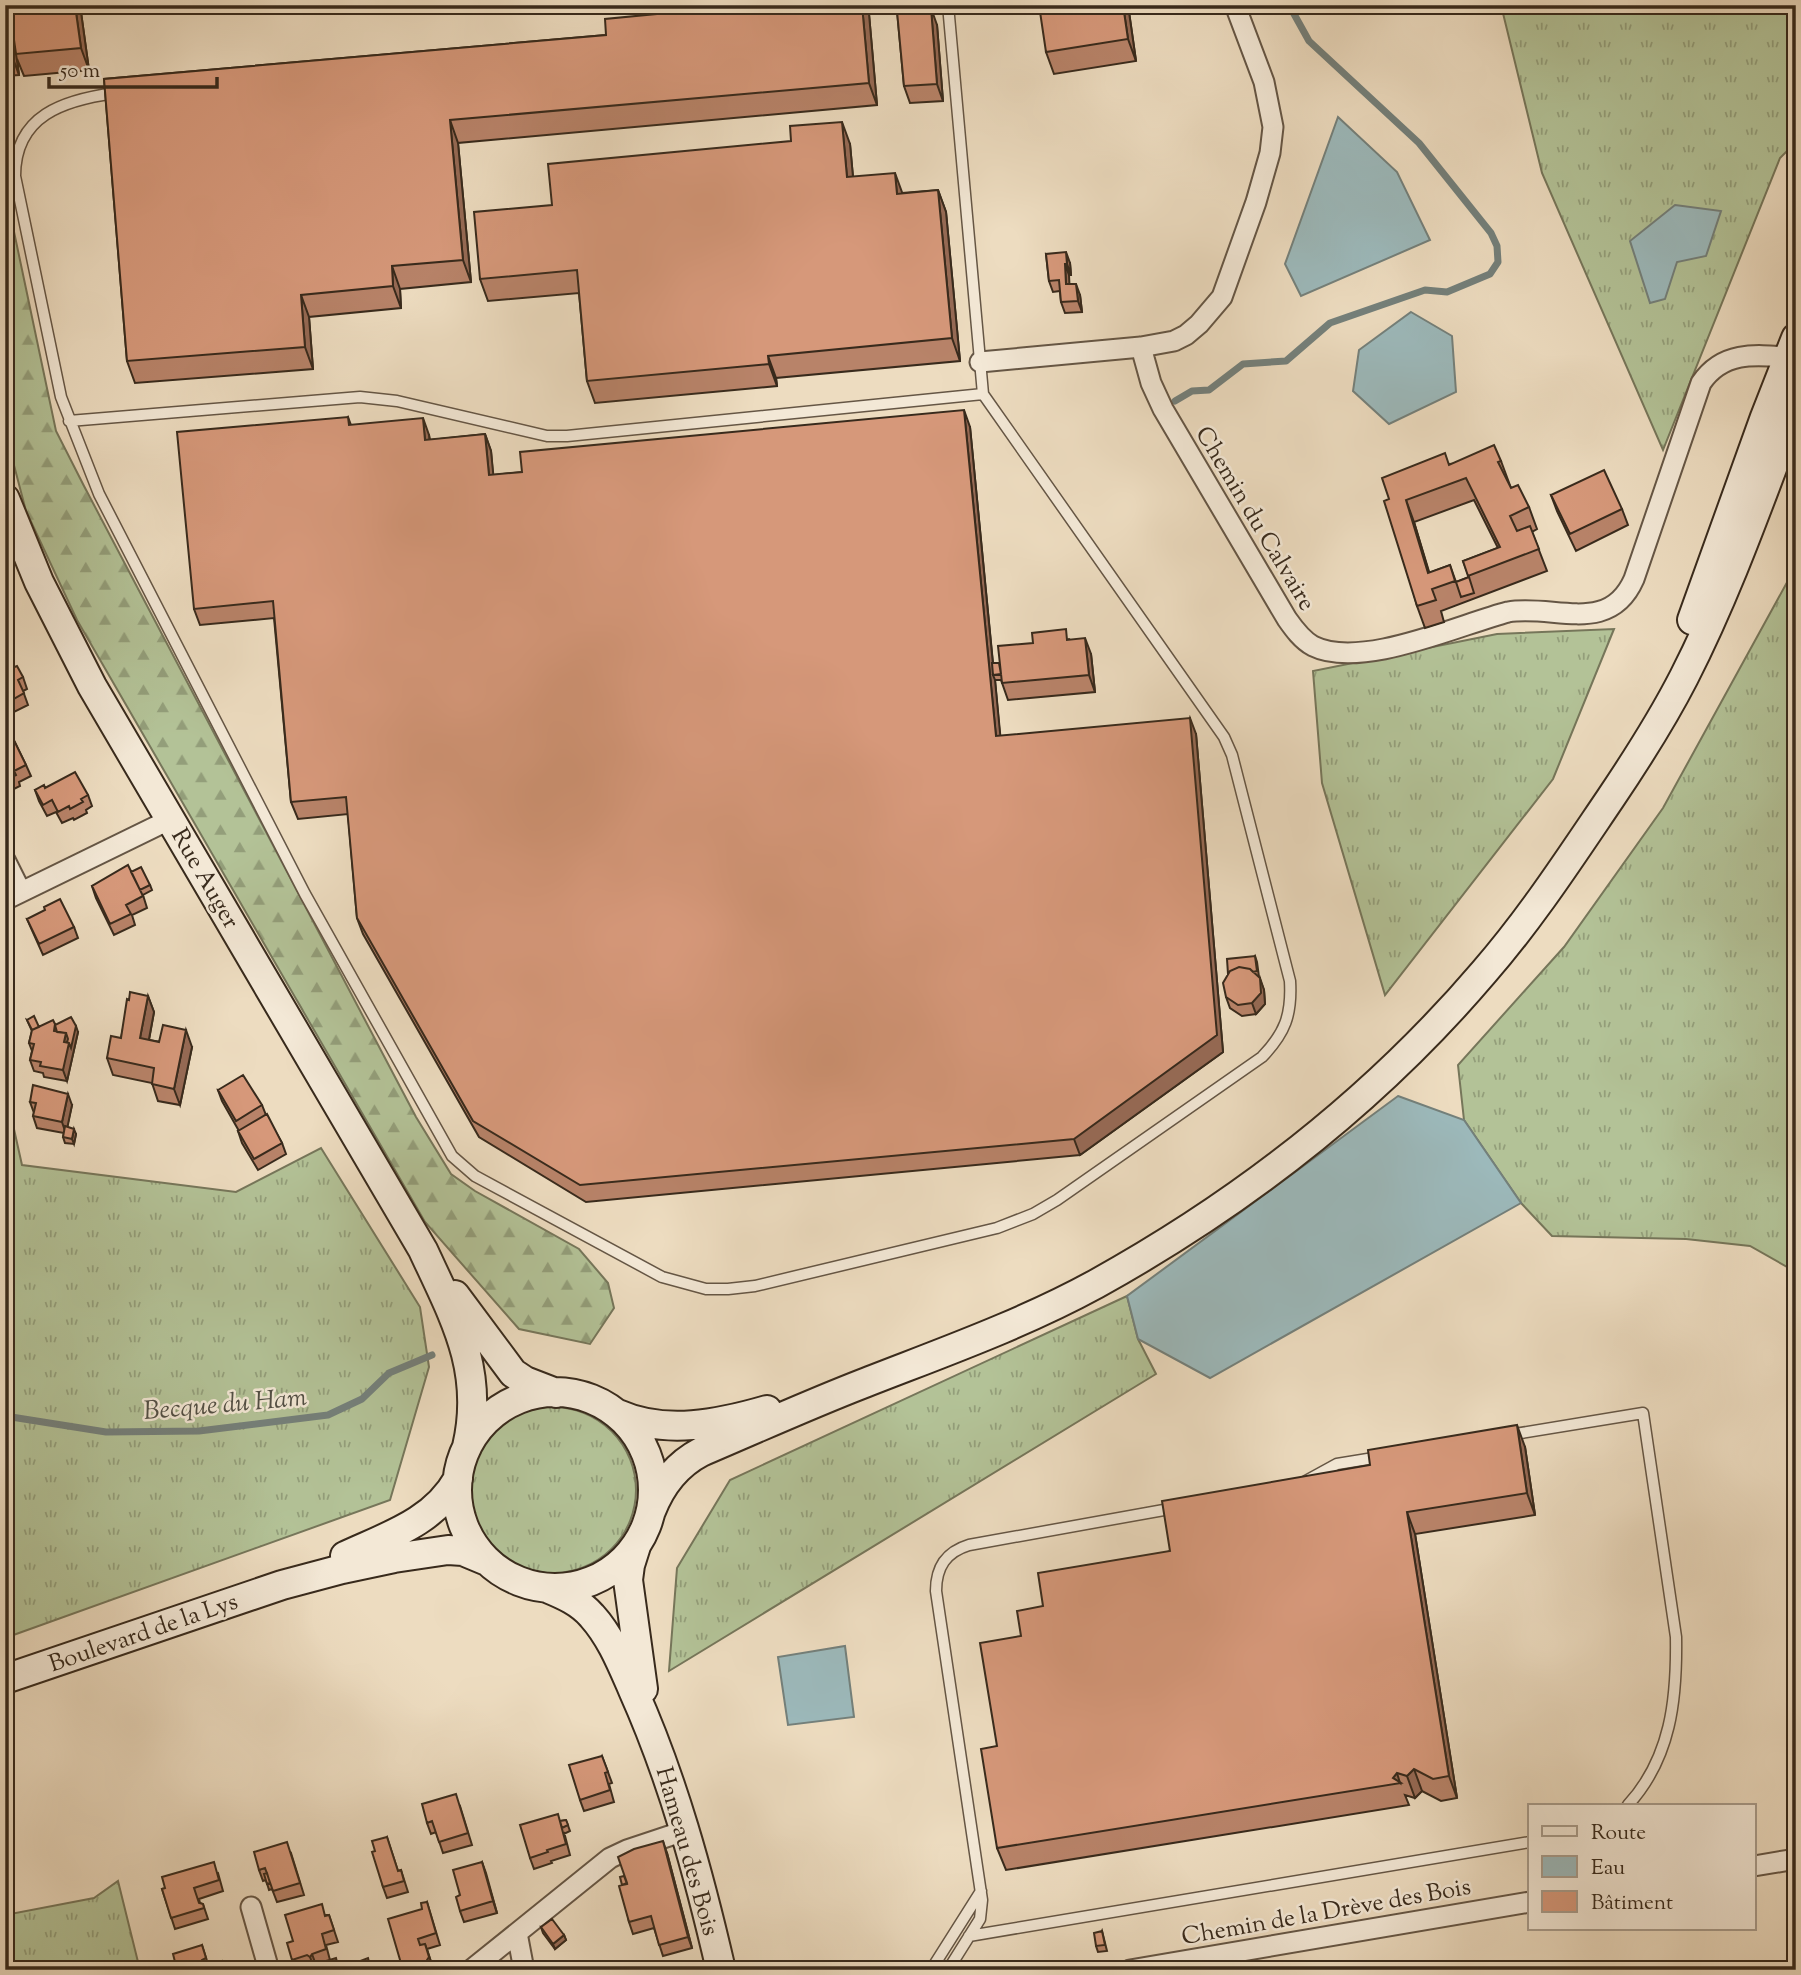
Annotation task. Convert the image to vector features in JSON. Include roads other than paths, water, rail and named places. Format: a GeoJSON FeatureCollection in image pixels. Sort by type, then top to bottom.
{"type":"FeatureCollection","features":[{"type":"Feature","properties":{"kind":"main road"},"geometry":{"type":"LineString","coordinates":[[1611,798],[1655,706],[1692,619],[1793,351]]}},
{"type":"Feature","properties":{"kind":"main road"},"geometry":{"type":"LineString","coordinates":[[860,1384],[754,1413],[688,1425],[645,1424],[581,1395],[556,1392],[532,1395],[509,1404],[481,1426],[467,1447],[458,1479],[457,1501],[463,1523],[472,1543],[487,1561],[514,1580],[547,1588],[570,1587],[593,1581],[622,1563],[637,1545],[664,1484],[692,1457],[860,1384],[1006,1329],[1094,1285],[1199,1223],[1292,1157],[1416,1046],[1477,981],[1556,880],[1611,798],[1660,723],[1705,635],[1758,510],[1796,405]]}},
{"type":"Feature","properties":{"kind":"main road","name":"Rue Auger"},"geometry":{"type":"LineString","coordinates":[[5,499],[39,582],[70,644],[423,1250],[451,1311],[469,1366],[474,1405],[467,1447]]}},
{"type":"Feature","properties":{"kind":"main road","name":"Rue Auger"},"geometry":{"type":"LineString","coordinates":[[423,1250],[513,1373],[525,1381],[556,1392]]}},
{"type":"Feature","properties":{"kind":"main road"},"geometry":{"type":"LineString","coordinates":[[614,1412],[632,1429],[645,1450],[654,1486],[651,1511]]}},
{"type":"Feature","properties":{"kind":"main road","name":"Boulevard de la Lys"},"geometry":{"type":"LineString","coordinates":[[282,1585],[413,1524],[441,1504],[458,1479]]}},
{"type":"Feature","properties":{"kind":"main road","name":"Hameau des Bois"},"geometry":{"type":"LineString","coordinates":[[637,1545],[630,1565],[629,1600],[640,1677],[652,1733],[684,1831],[721,1970]]}},
{"type":"Feature","properties":{"kind":"main road","name":"Boulevard de la Lys"},"geometry":{"type":"LineString","coordinates":[[5,1679],[282,1585],[342,1569],[429,1551],[463,1551],[487,1561]]}},
{"type":"Feature","properties":{"kind":"main road","name":"Hameau des Bois"},"geometry":{"type":"LineString","coordinates":[[547,1588],[583,1606],[594,1617],[610,1643],[652,1733]]}},
{"type":"Feature","properties":{"kind":"street"},"geometry":{"type":"LineString","coordinates":[[980,362],[1141,347],[1174,341],[1186,335],[1222,297],[1264,173],[1272,139],[1272,114],[1264,82],[1235,5]]}},
{"type":"Feature","properties":{"kind":"street","name":"Chemin du Calvaire"},"geometry":{"type":"LineString","coordinates":[[1141,347],[1151,383],[1163,409],[1287,619],[1311,645],[1322,650],[1344,652],[1400,645],[1508,612],[1521,610],[1582,615],[1595,613],[1615,604],[1624,596],[1634,579],[1701,383],[1716,365],[1738,358],[1793,351]]}},
{"type":"Feature","properties":{"kind":"street"},"geometry":{"type":"LineString","coordinates":[[5,860],[13,896],[171,819]]}},
{"type":"Feature","properties":{"kind":"street"},"geometry":{"type":"LineString","coordinates":[[471,1970],[618,1853],[684,1831]]}},
{"type":"Feature","properties":{"kind":"street"},"geometry":{"type":"LineString","coordinates":[[1756,1866],[1796,1859]]}},
{"type":"Feature","properties":{"kind":"street","name":"Chemin de la Drève des Bois"},"geometry":{"type":"LineString","coordinates":[[1130,1970],[1528,1902]]}},
{"type":"Feature","properties":{"kind":"street"},"geometry":{"type":"LineString","coordinates":[[251,1907],[269,1970]]}},
{"type":"Feature","properties":{"kind":"street"},"geometry":{"type":"LineString","coordinates":[[517,1933],[524,1970]]}},
{"type":"Feature","properties":{"kind":"lane"},"geometry":{"type":"LineString","coordinates":[[120,93],[78,100],[43,115],[20,143],[15,159],[15,176],[51,351],[69,421],[99,494],[287,858],[452,1156],[475,1176],[662,1277],[706,1289],[728,1289],[777,1282],[997,1228],[1033,1213],[1057,1200],[1262,1057],[1283,1031],[1289,1015],[1290,981],[1232,755],[1224,737],[983,394],[948,5]]}},
{"type":"Feature","properties":{"kind":"lane"},"geometry":{"type":"LineString","coordinates":[[69,421],[360,397],[397,401],[547,436],[567,436],[983,394]]}},
{"type":"Feature","properties":{"kind":"lane"},"geometry":{"type":"LineString","coordinates":[[1496,1438],[1643,1413],[1676,1637],[1676,1667],[1669,1727],[1662,1753],[1647,1782],[1629,1804]]}},
{"type":"Feature","properties":{"kind":"lane"},"geometry":{"type":"LineString","coordinates":[[1299,1486],[1336,1464],[1390,1455]]}},
{"type":"Feature","properties":{"kind":"lane"},"geometry":{"type":"LineString","coordinates":[[948,1970],[982,1913],[981,1891],[936,1591],[938,1569],[950,1554],[969,1545],[1183,1507]]}},
{"type":"Feature","properties":{"kind":"lane"},"geometry":{"type":"LineString","coordinates":[[969,1936],[1528,1842]]}},
{"type":"Feature","properties":{"kind":"lane"},"geometry":{"type":"LineString","coordinates":[[931,1970],[981,1891]]}},
{"type":"Feature","properties":{"kind":"water"},"geometry":{"type":"Polygon","coordinates":[[[1338,117],[1397,172],[1430,240],[1301,296],[1285,264],[1338,117]]]}},
{"type":"Feature","properties":{"kind":"water"},"geometry":{"type":"Polygon","coordinates":[[[1675,205],[1721,211],[1706,256],[1677,262],[1665,299],[1650,303],[1630,241],[1675,205]]]}},
{"type":"Feature","properties":{"kind":"water"},"geometry":{"type":"Polygon","coordinates":[[[1411,312],[1452,336],[1456,392],[1389,424],[1353,391],[1359,350],[1411,312]]]}},
{"type":"Feature","properties":{"kind":"water"},"geometry":{"type":"Polygon","coordinates":[[[1398,1096],[1464,1120],[1521,1203],[1210,1378],[1138,1339],[1127,1296],[1398,1096]]]}},
{"type":"Feature","properties":{"kind":"water"},"geometry":{"type":"Polygon","coordinates":[[[845,1646],[854,1717],[788,1725],[778,1657],[845,1646]]]}},
{"type":"Feature","properties":{"kind":"waterway","name":"Becque du Ham"},"geometry":{"type":"LineString","coordinates":[[1175,401],[1192,391],[1209,390],[1243,364],[1286,361],[1330,323],[1425,290],[1447,292],[1490,274],[1498,262],[1497,246],[1491,233],[1419,143],[1309,41],[1289,5]]}},
{"type":"Feature","properties":{"kind":"waterway","name":"Becque du Ham"},"geometry":{"type":"LineString","coordinates":[[5,1416],[106,1432],[199,1431],[328,1415],[362,1399],[389,1373],[432,1355]]}}]}
